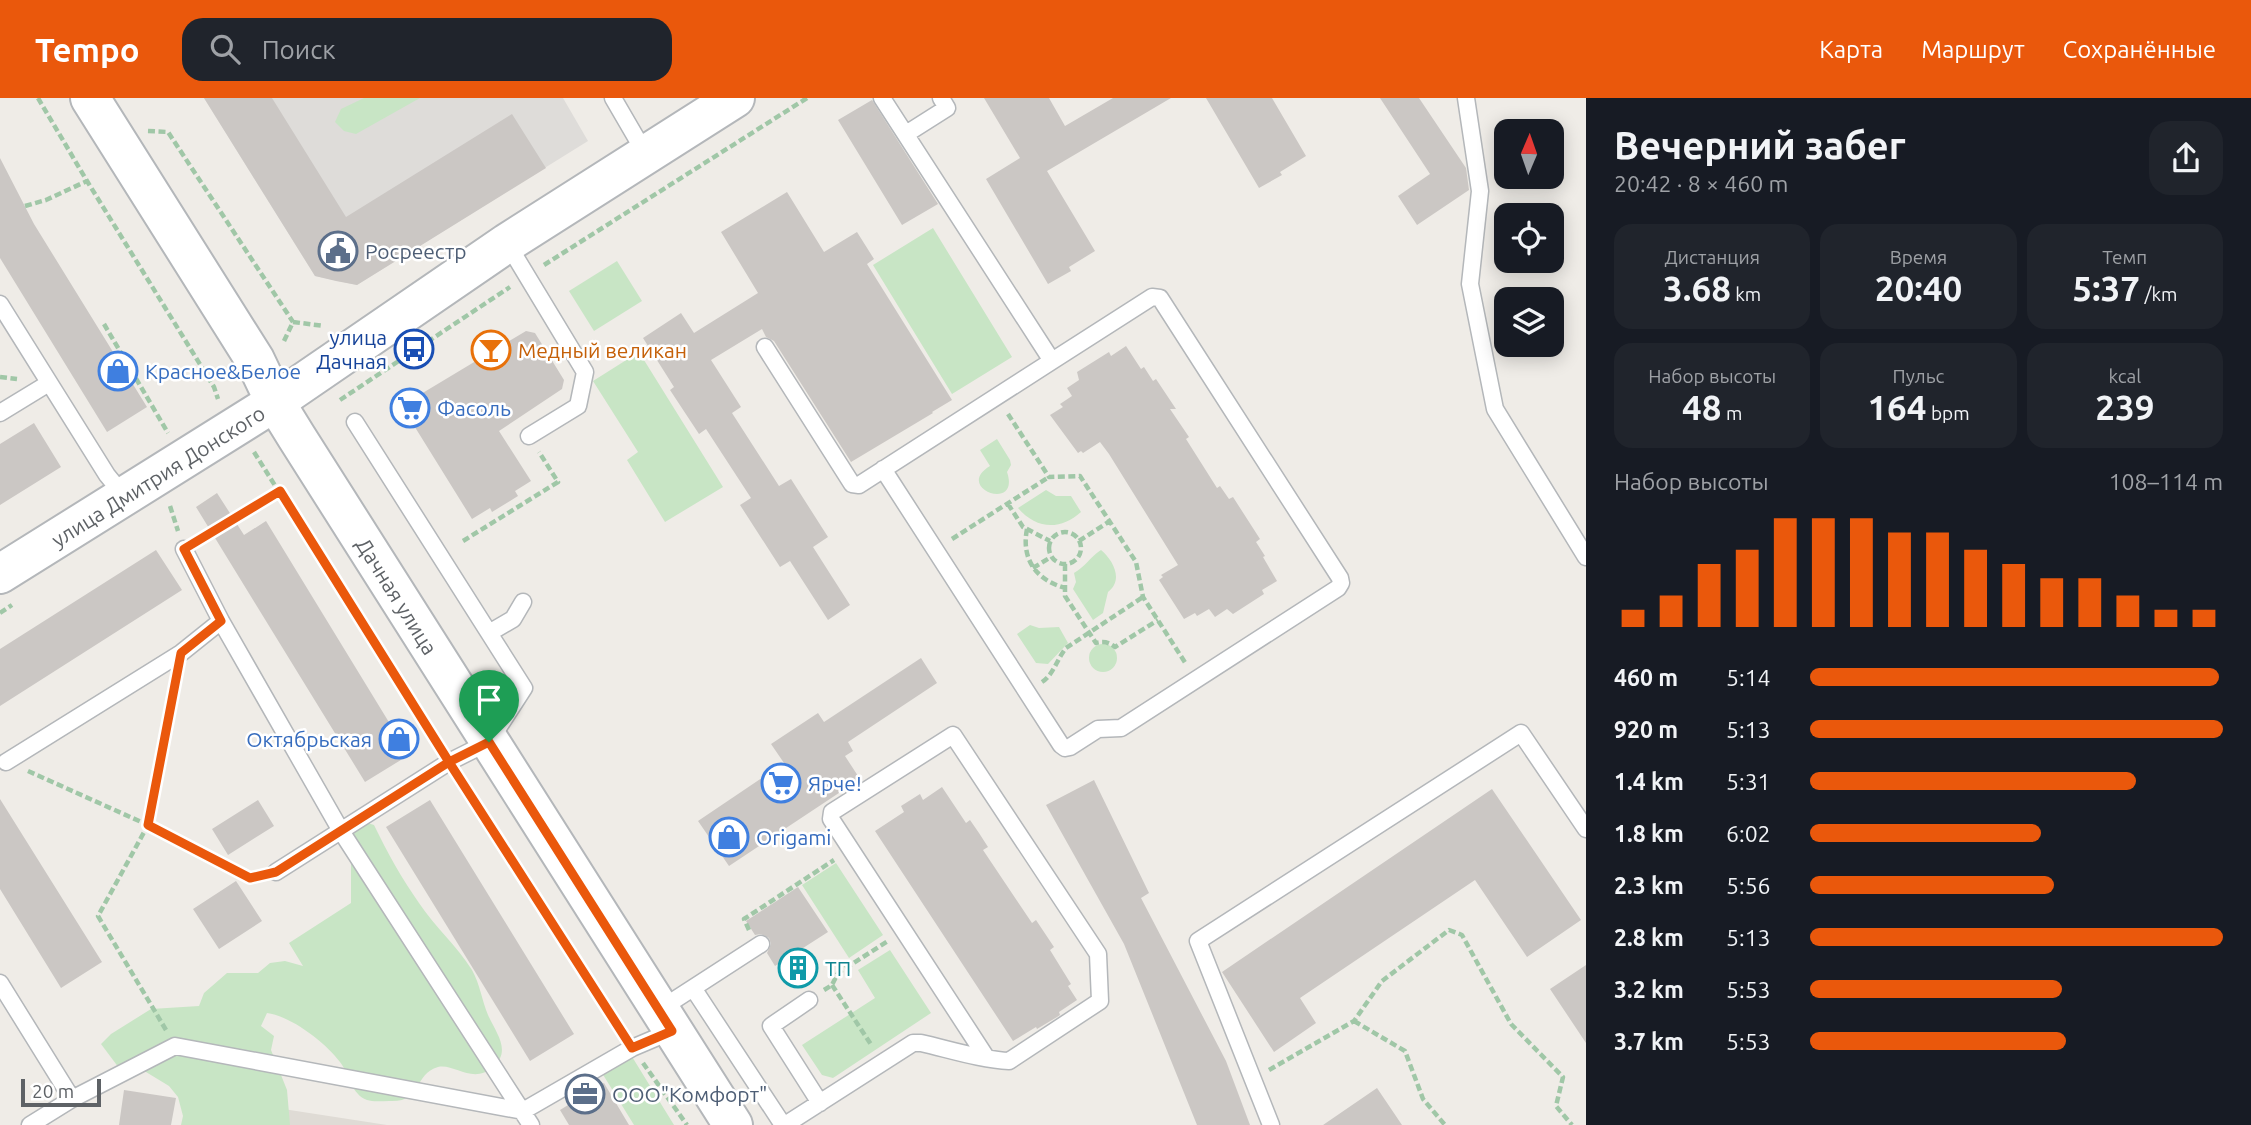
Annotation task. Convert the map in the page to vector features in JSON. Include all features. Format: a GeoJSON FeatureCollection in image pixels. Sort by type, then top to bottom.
{"type":"FeatureCollection","features":[{"type":"Feature","properties":{"kind":"street","name":"Дачная улица"},"geometry":{"type":"LineString","coordinates":[[90,98],[255,360],[275,402],[733,1125]]}},
{"type":"Feature","properties":{"kind":"street","name":"улица Дмитрия Донского"},"geometry":{"type":"LineString","coordinates":[[0,574],[275,402],[506,243],[735,98]]}},
{"type":"Feature","properties":{"kind":"lane"},"geometry":{"type":"LineString","coordinates":[[613,98],[645,153]]}},
{"type":"Feature","properties":{"kind":"lane"},"geometry":{"type":"LineString","coordinates":[[882,98],[1052,361]]}},
{"type":"Feature","properties":{"kind":"lane"},"geometry":{"type":"LineString","coordinates":[[906,134],[947,108],[941,98]]}},
{"type":"Feature","properties":{"kind":"lane"},"geometry":{"type":"LineString","coordinates":[[1466,98],[1480,191],[1471,284],[1495,409],[1586,557]]}},
{"type":"Feature","properties":{"kind":"lane"},"geometry":{"type":"LineString","coordinates":[[506,243],[585,372],[579,406],[530,436]]}},
{"type":"Feature","properties":{"kind":"lane"},"geometry":{"type":"LineString","coordinates":[[765,347],[852,484],[859,485],[1152,297],[1160,298],[1341,583],[1338,588],[1121,728],[1098,729],[1065,748],[883,470]]}},
{"type":"Feature","properties":{"kind":"lane"},"geometry":{"type":"LineString","coordinates":[[0,304],[107,475],[125,497]]}},
{"type":"Feature","properties":{"kind":"lane"},"geometry":{"type":"LineString","coordinates":[[0,413],[49,383]]}},
{"type":"Feature","properties":{"kind":"lane"},"geometry":{"type":"LineString","coordinates":[[276,872],[449,762],[489,742],[524,688],[355,422]]}},
{"type":"Feature","properties":{"kind":"lane"},"geometry":{"type":"LineString","coordinates":[[184,549],[221,621],[341,831],[527,1118]]}},
{"type":"Feature","properties":{"kind":"lane"},"geometry":{"type":"LineString","coordinates":[[489,634],[513,619],[523,603]]}},
{"type":"Feature","properties":{"kind":"lane"},"geometry":{"type":"LineString","coordinates":[[6,762],[181,653],[221,621]]}},
{"type":"Feature","properties":{"kind":"lane"},"geometry":{"type":"LineString","coordinates":[[1271,1125],[1198,941],[1521,733],[1586,829]]}},
{"type":"Feature","properties":{"kind":"lane"},"geometry":{"type":"LineString","coordinates":[[693,988],[784,1125],[914,1043],[1005,1061],[1098,1004],[1102,998],[1100,960],[956,736],[950,736],[832,812],[831,819],[986,1057]]}},
{"type":"Feature","properties":{"kind":"lane"},"geometry":{"type":"LineString","coordinates":[[30,1125],[72,1099],[175,1046],[527,1118],[632,1048],[666,1020],[693,988],[760,945]]}},
{"type":"Feature","properties":{"kind":"lane"},"geometry":{"type":"LineString","coordinates":[[0,983],[72,1099]]}},
{"type":"Feature","properties":{"kind":"lane"},"geometry":{"type":"LineString","coordinates":[[809,1000],[771,1026],[820,1103]]}},
{"type":"Feature","properties":{"kind":"path"},"geometry":{"type":"LineString","coordinates":[[38,98],[214,387],[218,399]]}},
{"type":"Feature","properties":{"kind":"path"},"geometry":{"type":"LineString","coordinates":[[364,385],[526,277],[807,98]]}},
{"type":"Feature","properties":{"kind":"path"},"geometry":{"type":"LineString","coordinates":[[141,130],[168,132],[293,322],[324,326]]}},
{"type":"Feature","properties":{"kind":"path"},"geometry":{"type":"LineString","coordinates":[[25,206],[87,181]]}},
{"type":"Feature","properties":{"kind":"path"},"geometry":{"type":"LineString","coordinates":[[285,341],[293,322]]}},
{"type":"Feature","properties":{"kind":"path"},"geometry":{"type":"LineString","coordinates":[[104,324],[169,434]]}},
{"type":"Feature","properties":{"kind":"path"},"geometry":{"type":"LineString","coordinates":[[997,397],[1049,477]]}},
{"type":"Feature","properties":{"kind":"path"},"geometry":{"type":"LineString","coordinates":[[463,541],[558,482],[530,436]]}},
{"type":"Feature","properties":{"kind":"path"},"geometry":{"type":"LineString","coordinates":[[257,455],[632,1048],[687,1125]]}},
{"type":"Feature","properties":{"kind":"path"},"geometry":{"type":"LineString","coordinates":[[970,528],[1049,477],[1080,476],[1136,562],[1143,597],[1188,666]]}},
{"type":"Feature","properties":{"kind":"path"},"geometry":{"type":"LineString","coordinates":[[184,549],[280,491]]}},
{"type":"Feature","properties":{"kind":"path"},"geometry":{"type":"LineString","coordinates":[[1008,504],[1022,526],[1050,541]]}},
{"type":"Feature","properties":{"kind":"path"},"geometry":{"type":"LineString","coordinates":[[1079,541],[1110,521]]}},
{"type":"Feature","properties":{"kind":"path"},"geometry":{"type":"LineString","coordinates":[[1027,529],[1026,550],[1033,568],[1042,579],[1065,588]]}},
{"type":"Feature","properties":{"kind":"path"},"geometry":{"type":"LineString","coordinates":[[1059,532],[1074,534],[1079,541],[1081,554],[1070,564],[1056,562],[1051,557],[1050,541],[1059,532]]}},
{"type":"Feature","properties":{"kind":"path"},"geometry":{"type":"LineString","coordinates":[[1033,568],[1051,557]]}},
{"type":"Feature","properties":{"kind":"path"},"geometry":{"type":"LineString","coordinates":[[1065,564],[1065,596],[1096,643],[1101,641],[1115,647],[1158,620]]}},
{"type":"Feature","properties":{"kind":"path"},"geometry":{"type":"LineString","coordinates":[[1054,667],[1066,648],[1143,597]]}},
{"type":"Feature","properties":{"kind":"path"},"geometry":{"type":"LineString","coordinates":[[175,1046],[98,916],[148,825],[181,653]]}},
{"type":"Feature","properties":{"kind":"path"},"geometry":{"type":"LineString","coordinates":[[6,762],[148,825],[250,878],[276,872]]}},
{"type":"Feature","properties":{"kind":"path"},"geometry":{"type":"LineString","coordinates":[[760,945],[743,920],[850,849]]}},
{"type":"Feature","properties":{"kind":"path"},"geometry":{"type":"LineString","coordinates":[[1253,1079],[1353,1021],[1382,981],[1449,930],[1462,935],[1511,1024],[1563,1077],[1556,1106],[1572,1125]]}},
{"type":"Feature","properties":{"kind":"path"},"geometry":{"type":"LineString","coordinates":[[809,1000],[832,985],[838,973],[904,931]]}},
{"type":"Feature","properties":{"kind":"path"},"geometry":{"type":"LineString","coordinates":[[832,985],[882,1062]]}},
{"type":"Feature","properties":{"kind":"path"},"geometry":{"type":"LineString","coordinates":[[1353,1021],[1405,1051],[1423,1099],[1445,1125]]}},
{"type":"Feature","properties":{"kind":"shaded area"},"geometry":{"type":"Polygon","coordinates":[[[204,98],[563,98],[588,141],[357,285],[315,276],[204,98]]]}},
{"type":"Feature","properties":{"kind":"shaded area"},"geometry":{"type":"Polygon","coordinates":[[[244,1103],[387,1125],[241,1125],[244,1103]]]}},
{"type":"Feature","properties":{"kind":"green space"},"geometry":{"type":"Polygon","coordinates":[[[364,98],[420,98],[356,134],[344,131],[335,122],[341,109],[364,98]]]}},
{"type":"Feature","properties":{"kind":"green space"},"geometry":{"type":"Polygon","coordinates":[[[933,228],[1012,357],[952,394],[873,265],[933,228]]]}},
{"type":"Feature","properties":{"kind":"green space"},"geometry":{"type":"Polygon","coordinates":[[[617,261],[642,301],[594,331],[569,291],[617,261]]]}},
{"type":"Feature","properties":{"kind":"green space"},"geometry":{"type":"Polygon","coordinates":[[[639,352],[723,487],[665,522],[627,460],[638,452],[593,381],[639,352]]]}},
{"type":"Feature","properties":{"kind":"green space"},"geometry":{"type":"Polygon","coordinates":[[[997,439],[1011,465],[1007,472],[1009,484],[1005,491],[998,494],[990,493],[979,482],[981,474],[990,466],[980,450],[997,439]]]}},
{"type":"Feature","properties":{"kind":"green space"},"geometry":{"type":"Polygon","coordinates":[[[1046,490],[1056,496],[1071,496],[1081,512],[1065,522],[1048,525],[1032,520],[1018,508],[1046,490]]]}},
{"type":"Feature","properties":{"kind":"green space"},"geometry":{"type":"Polygon","coordinates":[[[1101,550],[1113,565],[1116,576],[1113,587],[1108,592],[1103,613],[1093,620],[1073,589],[1076,582],[1074,573],[1101,550]]]}},
{"type":"Feature","properties":{"kind":"green space"},"geometry":{"type":"Polygon","coordinates":[[[1030,625],[1039,628],[1059,627],[1068,643],[1048,664],[1036,663],[1017,634],[1030,625]]]}},
{"type":"Feature","properties":{"kind":"green space"},"geometry":{"type":"Polygon","coordinates":[[[1103,644],[1113,648],[1117,658],[1113,668],[1103,672],[1093,668],[1089,658],[1093,648],[1103,644]]]}},
{"type":"Feature","properties":{"kind":"green space"},"geometry":{"type":"Polygon","coordinates":[[[361,821],[374,825],[395,865],[425,912],[472,970],[501,1042],[499,1061],[486,1072],[478,1074],[438,1067],[425,1076],[407,1098],[369,1101],[357,1093],[340,1062],[317,1039],[287,1019],[267,1013],[261,1026],[274,1036],[271,1050],[287,1090],[290,1125],[181,1125],[183,1116],[178,1097],[169,1086],[146,1072],[119,1068],[101,1044],[111,1034],[151,1009],[199,1006],[204,993],[227,973],[258,973],[270,963],[285,961],[303,966],[289,943],[351,903],[351,832],[361,821]]]}},
{"type":"Feature","properties":{"kind":"green space"},"geometry":{"type":"Polygon","coordinates":[[[836,863],[883,935],[849,958],[802,885],[836,863]]]}},
{"type":"Feature","properties":{"kind":"green space"},"geometry":{"type":"Polygon","coordinates":[[[890,950],[931,1013],[833,1078],[822,1075],[802,1045],[875,998],[858,970],[890,950]]]}},
{"type":"Feature","properties":{"kind":"green space"},"geometry":{"type":"Polygon","coordinates":[[[631,1055],[674,1125],[634,1125],[602,1073],[631,1055]]]}},
{"type":"Feature","properties":{"kind":"building"},"geometry":{"type":"Polygon","coordinates":[[[204,98],[272,98],[346,217],[512,114],[546,168],[357,285],[336,281],[315,276],[204,98]]]}},
{"type":"Feature","properties":{"kind":"building"},"geometry":{"type":"Polygon","coordinates":[[[984,98],[1049,98],[1065,126],[1113,98],[1171,98],[1047,171],[1095,251],[1069,267],[1071,271],[1048,284],[986,179],[1020,158],[984,98]]]}},
{"type":"Feature","properties":{"kind":"building"},"geometry":{"type":"Polygon","coordinates":[[[1206,98],[1272,98],[1306,156],[1280,172],[1282,175],[1259,188],[1206,98]]]}},
{"type":"Feature","properties":{"kind":"building"},"geometry":{"type":"Polygon","coordinates":[[[1380,98],[1419,98],[1466,168],[1469,190],[1417,225],[1398,196],[1430,174],[1380,98]]]}},
{"type":"Feature","properties":{"kind":"building"},"geometry":{"type":"Polygon","coordinates":[[[872,100],[938,204],[902,225],[838,120],[872,100]]]}},
{"type":"Feature","properties":{"kind":"building"},"geometry":{"type":"Polygon","coordinates":[[[0,158],[34,224],[147,407],[107,432],[0,258],[0,158]]]}},
{"type":"Feature","properties":{"kind":"building"},"geometry":{"type":"Polygon","coordinates":[[[787,192],[824,252],[857,232],[874,259],[867,264],[952,400],[851,462],[774,341],[766,337],[762,329],[711,360],[741,407],[732,413],[779,486],[791,479],[828,537],[813,547],[850,605],[828,620],[790,561],[780,567],[740,505],[751,498],[706,429],[699,434],[670,390],[674,387],[643,338],[681,313],[694,333],[758,293],[721,232],[787,192]]]}},
{"type":"Feature","properties":{"kind":"building"},"geometry":{"type":"Polygon","coordinates":[[[526,331],[535,333],[564,380],[562,389],[499,431],[531,481],[515,491],[518,496],[492,512],[490,508],[472,519],[413,424],[408,413],[411,400],[526,331]]]}},
{"type":"Feature","properties":{"kind":"building"},"geometry":{"type":"Polygon","coordinates":[[[1126,346],[1141,369],[1144,367],[1153,381],[1156,379],[1176,409],[1170,409],[1217,488],[1220,486],[1229,499],[1233,497],[1260,539],[1256,542],[1277,581],[1262,590],[1264,594],[1233,614],[1227,609],[1215,617],[1209,609],[1184,619],[1159,580],[1163,577],[1161,575],[1178,565],[1109,454],[1100,442],[1083,453],[1078,453],[1050,415],[1063,407],[1060,404],[1072,396],[1067,388],[1079,380],[1077,372],[1109,352],[1111,356],[1126,346]]]}},
{"type":"Feature","properties":{"kind":"building"},"geometry":{"type":"Polygon","coordinates":[[[34,423],[61,467],[0,505],[0,444],[34,423]]]}},
{"type":"Feature","properties":{"kind":"building"},"geometry":{"type":"Polygon","coordinates":[[[217,493],[244,535],[266,521],[409,755],[365,782],[196,507],[217,493]]]}},
{"type":"Feature","properties":{"kind":"building"},"geometry":{"type":"Polygon","coordinates":[[[156,550],[182,590],[0,706],[0,649],[156,550]]]}},
{"type":"Feature","properties":{"kind":"building"},"geometry":{"type":"Polygon","coordinates":[[[921,658],[937,683],[848,742],[853,751],[845,756],[860,779],[729,866],[698,821],[784,763],[771,744],[818,713],[824,722],[921,658]]]}},
{"type":"Feature","properties":{"kind":"building"},"geometry":{"type":"Polygon","coordinates":[[[1094,780],[1149,893],[1141,898],[1226,1061],[1250,1125],[1197,1125],[1124,944],[1046,805],[1094,780]]]}},
{"type":"Feature","properties":{"kind":"building"},"geometry":{"type":"Polygon","coordinates":[[[942,787],[966,823],[970,820],[979,833],[988,847],[983,850],[1032,923],[1036,920],[1054,947],[1050,950],[1071,984],[1068,986],[1077,1000],[1059,1012],[1057,1017],[1013,1041],[875,831],[904,812],[901,806],[920,794],[923,800],[942,787]]]}},
{"type":"Feature","properties":{"kind":"building"},"geometry":{"type":"Polygon","coordinates":[[[1492,789],[1581,920],[1527,957],[1475,880],[1300,998],[1316,1023],[1274,1052],[1222,972],[1492,789]]]}},
{"type":"Feature","properties":{"kind":"building"},"geometry":{"type":"Polygon","coordinates":[[[0,799],[102,962],[61,988],[0,889],[0,799]]]}},
{"type":"Feature","properties":{"kind":"building"},"geometry":{"type":"Polygon","coordinates":[[[258,800],[274,826],[228,855],[212,829],[258,800]]]}},
{"type":"Feature","properties":{"kind":"building"},"geometry":{"type":"Polygon","coordinates":[[[430,800],[574,1034],[530,1061],[386,827],[430,800]]]}},
{"type":"Feature","properties":{"kind":"building"},"geometry":{"type":"Polygon","coordinates":[[[236,881],[262,921],[219,949],[193,909],[236,881]]]}},
{"type":"Feature","properties":{"kind":"building"},"geometry":{"type":"Polygon","coordinates":[[[798,887],[828,932],[775,966],[767,953],[771,944],[769,938],[761,934],[755,935],[746,921],[798,887]]]}},
{"type":"Feature","properties":{"kind":"building"},"geometry":{"type":"Polygon","coordinates":[[[1586,965],[1586,1043],[1550,989],[1586,965]]]}},
{"type":"Feature","properties":{"kind":"building"},"geometry":{"type":"Polygon","coordinates":[[[604,1083],[629,1125],[569,1125],[560,1110],[604,1083]]]}},
{"type":"Feature","properties":{"kind":"building"},"geometry":{"type":"Polygon","coordinates":[[[1377,1088],[1402,1125],[1323,1125],[1377,1088]]]}},
{"type":"Feature","properties":{"kind":"building"},"geometry":{"type":"Polygon","coordinates":[[[124,1090],[176,1098],[171,1125],[119,1125],[124,1090]]]}},
{"type":"Feature","properties":{"kind":"place","name":"Росреестр"},"geometry":{"type":"Point","coordinates":[338,251]}},
{"type":"Feature","properties":{"kind":"place","name":"улица Дачная"},"geometry":{"type":"Point","coordinates":[414,349]}},
{"type":"Feature","properties":{"kind":"place","name":"Медный великан"},"geometry":{"type":"Point","coordinates":[491,350]}},
{"type":"Feature","properties":{"kind":"place","name":"Красное&Белое"},"geometry":{"type":"Point","coordinates":[118,371]}},
{"type":"Feature","properties":{"kind":"place","name":"Фасоль"},"geometry":{"type":"Point","coordinates":[410,408]}},
{"type":"Feature","properties":{"kind":"place","name":"Октябрьская"},"geometry":{"type":"Point","coordinates":[399,739]}},
{"type":"Feature","properties":{"kind":"place","name":"Ярче!"},"geometry":{"type":"Point","coordinates":[781,783]}},
{"type":"Feature","properties":{"kind":"place","name":"Origami"},"geometry":{"type":"Point","coordinates":[729,837]}},
{"type":"Feature","properties":{"kind":"place","name":"ТП"},"geometry":{"type":"Point","coordinates":[798,968]}},
{"type":"Feature","properties":{"kind":"place","name":"ООО\"Комфорт\""},"geometry":{"type":"Point","coordinates":[585,1094]}},
{"type":"Feature","properties":{"kind":"route"},"geometry":{"type":"LineString","coordinates":[[489,742],[449,762],[276,872],[250,878],[148,825],[181,653],[221,621],[184,549],[280,491],[449,762],[632,1048],[672,1031],[489,742]]}}]}
